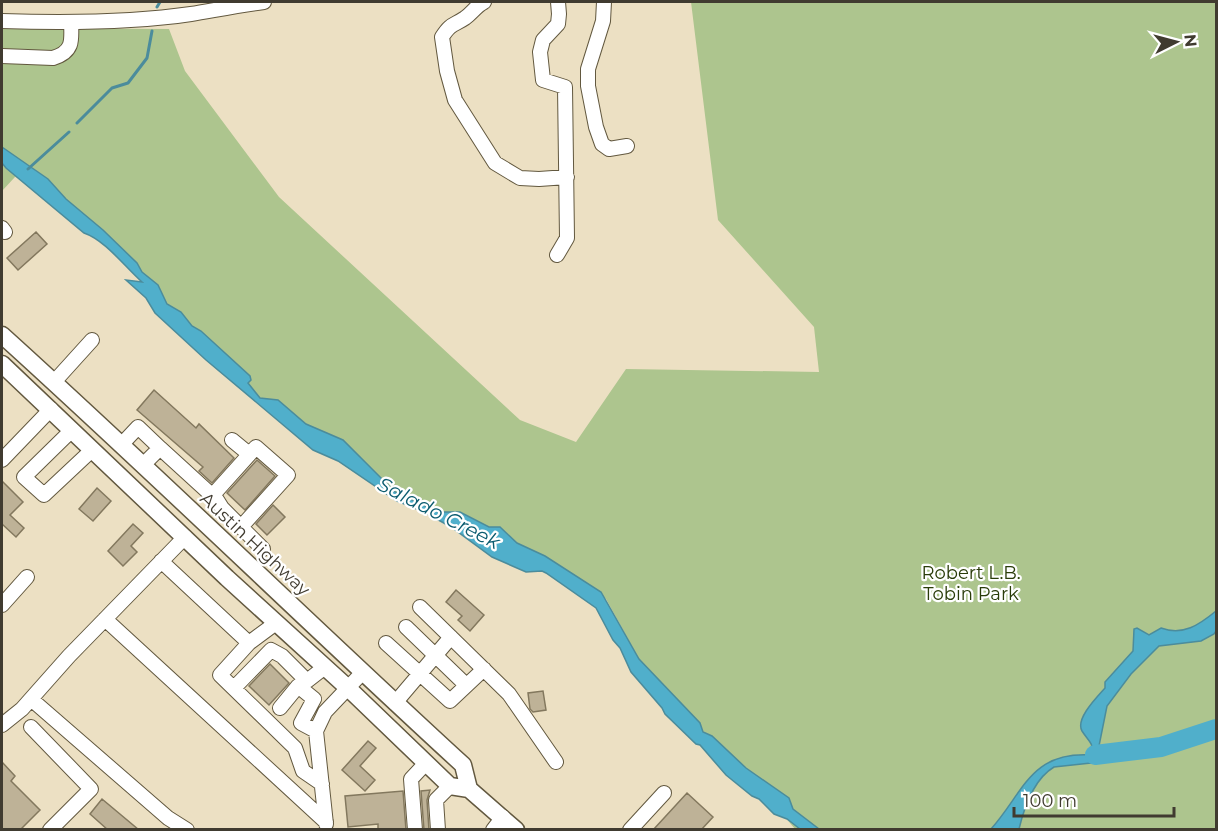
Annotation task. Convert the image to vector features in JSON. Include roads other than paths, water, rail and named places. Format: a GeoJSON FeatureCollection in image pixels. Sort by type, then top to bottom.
{"type":"FeatureCollection","features":[{"type":"Feature","properties":{"kind":"main road","name":"Austin Highway"},"geometry":{"type":"LineString","coordinates":[[2,335],[144,464],[238,556],[463,765],[469,789]]}},
{"type":"Feature","properties":{"kind":"main road"},"geometry":{"type":"LineString","coordinates":[[4,372],[51,410],[450,786],[469,789],[498,823],[516,830]]}},
{"type":"Feature","properties":{"kind":"street"},"geometry":{"type":"LineString","coordinates":[[2,21],[71,23],[189,14],[264,2]]}},
{"type":"Feature","properties":{"kind":"street"},"geometry":{"type":"LineString","coordinates":[[484,2],[476,6],[463,20],[452,24],[442,37],[447,71],[455,100],[495,163],[519,178],[567,177]]}},
{"type":"Feature","properties":{"kind":"street"},"geometry":{"type":"LineString","coordinates":[[557,255],[567,238],[565,87],[543,80],[540,52],[543,40],[558,24],[558,2]]}},
{"type":"Feature","properties":{"kind":"street"},"geometry":{"type":"LineString","coordinates":[[604,2],[603,21],[588,69],[588,86],[596,127],[602,144],[609,149],[627,146]]}},
{"type":"Feature","properties":{"kind":"street"},"geometry":{"type":"LineString","coordinates":[[2,56],[53,58],[61,55],[69,50],[72,41],[71,23]]}},
{"type":"Feature","properties":{"kind":"street"},"geometry":{"type":"LineString","coordinates":[[54,382],[92,340]]}},
{"type":"Feature","properties":{"kind":"street"},"geometry":{"type":"LineString","coordinates":[[5,451],[51,410]]}},
{"type":"Feature","properties":{"kind":"street"},"geometry":{"type":"LineString","coordinates":[[122,444],[138,427],[214,498],[258,544],[238,556]]}},
{"type":"Feature","properties":{"kind":"street"},"geometry":{"type":"LineString","coordinates":[[72,430],[24,477],[44,495],[92,450]]}},
{"type":"Feature","properties":{"kind":"street"},"geometry":{"type":"LineString","coordinates":[[232,440],[249,454]]}},
{"type":"Feature","properties":{"kind":"street"},"geometry":{"type":"LineString","coordinates":[[200,519],[214,498],[256,447],[288,476],[241,527]]}},
{"type":"Feature","properties":{"kind":"street"},"geometry":{"type":"LineString","coordinates":[[144,464],[160,448]]}},
{"type":"Feature","properties":{"kind":"street"},"geometry":{"type":"LineString","coordinates":[[2,725],[31,699],[185,537]]}},
{"type":"Feature","properties":{"kind":"street"},"geometry":{"type":"LineString","coordinates":[[161,561],[249,643]]}},
{"type":"Feature","properties":{"kind":"street"},"geometry":{"type":"LineString","coordinates":[[2,605],[27,577]]}},
{"type":"Feature","properties":{"kind":"street"},"geometry":{"type":"LineString","coordinates":[[420,607],[509,694],[556,762]]}},
{"type":"Feature","properties":{"kind":"street"},"geometry":{"type":"LineString","coordinates":[[105,619],[326,826]]}},
{"type":"Feature","properties":{"kind":"street"},"geometry":{"type":"LineString","coordinates":[[276,622],[249,643],[220,675],[295,748],[303,771],[322,784]]}},
{"type":"Feature","properties":{"kind":"street"},"geometry":{"type":"LineString","coordinates":[[406,627],[466,685]]}},
{"type":"Feature","properties":{"kind":"street"},"geometry":{"type":"LineString","coordinates":[[395,703],[451,637]]}},
{"type":"Feature","properties":{"kind":"street"},"geometry":{"type":"LineString","coordinates":[[282,656],[297,642]]}},
{"type":"Feature","properties":{"kind":"street"},"geometry":{"type":"LineString","coordinates":[[386,643],[450,701],[484,669]]}},
{"type":"Feature","properties":{"kind":"street"},"geometry":{"type":"LineString","coordinates":[[234,688],[272,650],[282,656],[307,681],[325,667]]}},
{"type":"Feature","properties":{"kind":"street"},"geometry":{"type":"LineString","coordinates":[[326,826],[316,731],[325,712],[363,672]]}},
{"type":"Feature","properties":{"kind":"street"},"geometry":{"type":"LineString","coordinates":[[280,708],[298,686],[314,699],[301,723],[316,731]]}},
{"type":"Feature","properties":{"kind":"street"},"geometry":{"type":"LineString","coordinates":[[31,699],[168,818],[187,830]]}},
{"type":"Feature","properties":{"kind":"street"},"geometry":{"type":"LineString","coordinates":[[31,727],[91,789],[50,830]]}},
{"type":"Feature","properties":{"kind":"street"},"geometry":{"type":"LineString","coordinates":[[415,830],[411,779],[426,763]]}},
{"type":"Feature","properties":{"kind":"street"},"geometry":{"type":"LineString","coordinates":[[289,789],[303,771]]}},
{"type":"Feature","properties":{"kind":"street"},"geometry":{"type":"LineString","coordinates":[[438,830],[436,800],[450,786]]}},
{"type":"Feature","properties":{"kind":"street"},"geometry":{"type":"LineString","coordinates":[[630,830],[664,793]]}},
{"type":"Feature","properties":{"kind":"water","name":"Salado Creek"},"geometry":{"type":"Polygon","coordinates":[[[2,147],[48,179],[66,199],[137,263],[142,272],[158,285],[167,304],[181,312],[192,326],[201,331],[250,376],[251,380],[248,383],[260,398],[278,400],[306,424],[343,440],[395,492],[438,512],[460,512],[489,527],[500,527],[517,543],[545,556],[601,592],[639,659],[700,723],[703,732],[712,736],[746,768],[789,798],[793,809],[819,829],[800,829],[787,819],[774,814],[759,799],[726,775],[700,745],[696,744],[665,714],[631,672],[620,648],[613,640],[596,608],[546,573],[526,572],[492,557],[451,527],[424,512],[397,501],[338,461],[313,450],[206,360],[155,313],[146,298],[126,280],[142,282],[107,248],[84,233],[6,168],[2,163],[2,147]]]}},
{"type":"Feature","properties":{"kind":"water"},"geometry":{"type":"Polygon","coordinates":[[[1216,611],[1214,634],[1201,641],[1159,646],[1131,674],[1107,706],[1096,761],[1054,767],[1035,786],[1019,829],[991,829],[1030,777],[1041,767],[1054,760],[1090,755],[1093,752],[1091,744],[1082,731],[1084,714],[1105,688],[1105,682],[1133,651],[1134,629],[1137,628],[1149,635],[1161,628],[1184,630],[1197,625],[1216,611]]]}},
{"type":"Feature","properties":{"kind":"waterway"},"geometry":{"type":"LineString","coordinates":[[157,7],[160,2]]}},
{"type":"Feature","properties":{"kind":"waterway"},"geometry":{"type":"LineString","coordinates":[[77,123],[112,88],[128,83],[147,58],[152,31]]}},
{"type":"Feature","properties":{"kind":"waterway"},"geometry":{"type":"LineString","coordinates":[[28,169],[69,132]]}},
{"type":"Feature","properties":{"kind":"waterway"},"geometry":{"type":"LineString","coordinates":[[1095,755],[1161,747],[1216,729]]}},
{"type":"Feature","properties":{"kind":"park label","name":"Robert L.B. Tobin Park"},"geometry":{"type":"Point","coordinates":[971,583]}}]}
